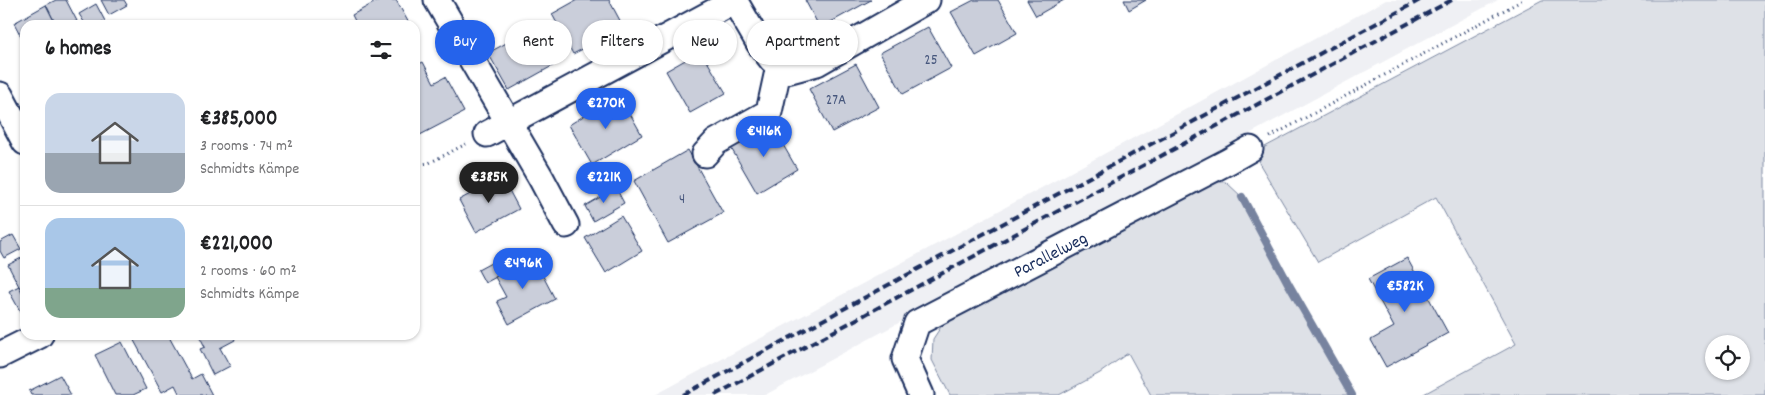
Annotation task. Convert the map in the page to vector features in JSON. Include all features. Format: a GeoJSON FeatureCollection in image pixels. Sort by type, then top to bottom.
{"type":"FeatureCollection","features":[{"type":"Feature","properties":{"kind":"street"},"geometry":{"type":"LineString","coordinates":[[437,0],[497,128],[566,225]]}},
{"type":"Feature","properties":{"kind":"street"},"geometry":{"type":"LineString","coordinates":[[497,128],[734,0],[758,43],[772,60],[783,69]]}},
{"type":"Feature","properties":{"kind":"street"},"geometry":{"type":"LineString","coordinates":[[783,69],[816,62],[927,0]]}},
{"type":"Feature","properties":{"kind":"street"},"geometry":{"type":"LineString","coordinates":[[705,154],[716,142],[769,112],[783,69]]}},
{"type":"Feature","properties":{"kind":"street"},"geometry":{"type":"LineString","coordinates":[[0,95],[20,133]]}},
{"type":"Feature","properties":{"kind":"street","name":"Parallelweg"},"geometry":{"type":"LineString","coordinates":[[921,395],[904,359],[917,323],[1229,161],[1250,148]]}},
{"type":"Feature","properties":{"kind":"street"},"geometry":{"type":"LineString","coordinates":[[0,355],[30,340]]}},
{"type":"Feature","properties":{"kind":"path"},"geometry":{"type":"LineString","coordinates":[[1250,148],[1523,0]]}},
{"type":"Feature","properties":{"kind":"path"},"geometry":{"type":"LineString","coordinates":[[420,164],[429,163],[497,128]]}},
{"type":"Feature","properties":{"kind":"shaded area"},"geometry":{"type":"Polygon","coordinates":[[[1386,0],[1498,0],[765,395],[655,395],[1058,179],[1386,0]]]}},
{"type":"Feature","properties":{"kind":"shaded area"},"geometry":{"type":"Polygon","coordinates":[[[1542,0],[1765,0],[1765,395],[1422,395],[1516,344],[1436,197],[1318,262],[1259,163],[1263,148],[1542,0]]]}},
{"type":"Feature","properties":{"kind":"shaded area"},"geometry":{"type":"Polygon","coordinates":[[[1209,182],[1226,182],[1242,197],[1288,283],[1352,395],[1151,395],[1128,353],[1100,373],[1059,395],[950,395],[932,360],[933,339],[944,322],[1209,182]]]}},
{"type":"Feature","properties":{"kind":"building"},"geometry":{"type":"Polygon","coordinates":[[[56,0],[66,0],[76,20],[54,20],[46,5],[56,0]]]}},
{"type":"Feature","properties":{"kind":"building"},"geometry":{"type":"Polygon","coordinates":[[[101,0],[124,0],[127,5],[109,15],[101,0]]]}},
{"type":"Feature","properties":{"kind":"building"},"geometry":{"type":"Polygon","coordinates":[[[379,0],[396,0],[407,20],[354,20],[352,15],[379,0]]]}},
{"type":"Feature","properties":{"kind":"building"},"geometry":{"type":"Polygon","coordinates":[[[577,0],[609,0],[620,20],[582,20],[582,49],[573,54],[572,20],[555,20],[552,14],[577,0]]]}},
{"type":"Feature","properties":{"kind":"building"},"geometry":{"type":"Polygon","coordinates":[[[805,0],[871,0],[835,20],[816,20],[805,0]]]}},
{"type":"Feature","properties":{"kind":"building"},"geometry":{"type":"Polygon","coordinates":[[[974,0],[998,0],[1017,33],[976,56],[951,12],[974,0]]]}},
{"type":"Feature","properties":{"kind":"building"},"geometry":{"type":"Polygon","coordinates":[[[1027,0],[1064,0],[1036,16],[1027,0]]]}},
{"type":"Feature","properties":{"kind":"building"},"geometry":{"type":"Polygon","coordinates":[[[1124,0],[1146,0],[1129,10],[1124,0]]]}},
{"type":"Feature","properties":{"kind":"building"},"geometry":{"type":"Polygon","coordinates":[[[96,4],[104,20],[83,20],[79,14],[96,4]]]}},
{"type":"Feature","properties":{"kind":"building"},"geometry":{"type":"Polygon","coordinates":[[[46,5],[54,20],[20,20],[20,34],[14,23],[46,5]]]}},
{"type":"Feature","properties":{"kind":"building"},"geometry":{"type":"Polygon","coordinates":[[[928,27],[951,68],[903,94],[880,53],[928,27]]]}},
{"type":"Feature","properties":{"kind":"building"},"geometry":{"type":"Polygon","coordinates":[[[505,44],[505,65],[554,65],[509,90],[495,65],[495,49],[505,44]]]}},
{"type":"Feature","properties":{"kind":"building"},"geometry":{"type":"Polygon","coordinates":[[[423,62],[434,83],[445,77],[464,112],[420,135],[420,64],[423,62]]]}},
{"type":"Feature","properties":{"kind":"building"},"geometry":{"type":"Polygon","coordinates":[[[676,65],[709,65],[726,93],[690,113],[666,71],[676,65]]]}},
{"type":"Feature","properties":{"kind":"building"},"geometry":{"type":"Polygon","coordinates":[[[857,65],[879,107],[832,132],[809,89],[857,65]]]}},
{"type":"Feature","properties":{"kind":"building"},"geometry":{"type":"Polygon","coordinates":[[[619,94],[642,135],[592,165],[569,125],[619,94]]]}},
{"type":"Feature","properties":{"kind":"building"},"geometry":{"type":"Polygon","coordinates":[[[771,124],[797,169],[757,193],[731,148],[771,124]]]}},
{"type":"Feature","properties":{"kind":"building"},"geometry":{"type":"Polygon","coordinates":[[[688,150],[723,213],[668,243],[634,181],[688,150]]]}},
{"type":"Feature","properties":{"kind":"building"},"geometry":{"type":"Polygon","coordinates":[[[502,177],[519,209],[476,232],[459,200],[502,177]]]}},
{"type":"Feature","properties":{"kind":"building"},"geometry":{"type":"Polygon","coordinates":[[[616,188],[624,203],[593,221],[585,206],[616,188]]]}},
{"type":"Feature","properties":{"kind":"building"},"geometry":{"type":"Polygon","coordinates":[[[621,216],[642,251],[606,273],[585,238],[621,216]]]}},
{"type":"Feature","properties":{"kind":"building"},"geometry":{"type":"Polygon","coordinates":[[[13,235],[20,250],[4,258],[0,251],[0,242],[13,235]]]}},
{"type":"Feature","properties":{"kind":"building"},"geometry":{"type":"Polygon","coordinates":[[[504,256],[511,269],[485,283],[478,270],[504,256]]]}},
{"type":"Feature","properties":{"kind":"building"},"geometry":{"type":"Polygon","coordinates":[[[533,257],[555,299],[509,324],[497,301],[506,297],[495,277],[533,257]]]}},
{"type":"Feature","properties":{"kind":"building"},"geometry":{"type":"Polygon","coordinates":[[[1407,258],[1448,333],[1386,367],[1371,340],[1394,327],[1368,279],[1407,258]]]}},
{"type":"Feature","properties":{"kind":"building"},"geometry":{"type":"Polygon","coordinates":[[[20,259],[20,288],[8,265],[20,259]]]}},
{"type":"Feature","properties":{"kind":"building"},"geometry":{"type":"Polygon","coordinates":[[[19,286],[20,311],[9,291],[19,286]]]}},
{"type":"Feature","properties":{"kind":"building"},"geometry":{"type":"Polygon","coordinates":[[[134,340],[171,340],[192,379],[201,374],[212,395],[180,395],[175,385],[162,392],[134,340]]]}},
{"type":"Feature","properties":{"kind":"building"},"geometry":{"type":"Polygon","coordinates":[[[202,340],[235,340],[220,348],[230,366],[213,375],[200,349],[205,347],[202,340]]]}},
{"type":"Feature","properties":{"kind":"building"},"geometry":{"type":"Polygon","coordinates":[[[122,342],[146,389],[133,395],[115,395],[95,355],[122,342]]]}},
{"type":"Feature","properties":{"kind":"building"},"geometry":{"type":"Polygon","coordinates":[[[60,375],[71,395],[31,395],[29,391],[60,375]]]}},
{"type":"Feature","properties":{"kind":"waterway"},"geometry":{"type":"LineString","coordinates":[[1242,197],[1288,283],[1352,395]]}},
{"type":"Feature","properties":{"kind":"railway"},"geometry":{"type":"LineString","coordinates":[[683,395],[1420,0]]}},
{"type":"Feature","properties":{"kind":"railway"},"geometry":{"type":"LineString","coordinates":[[715,395],[1452,0]]}}]}
